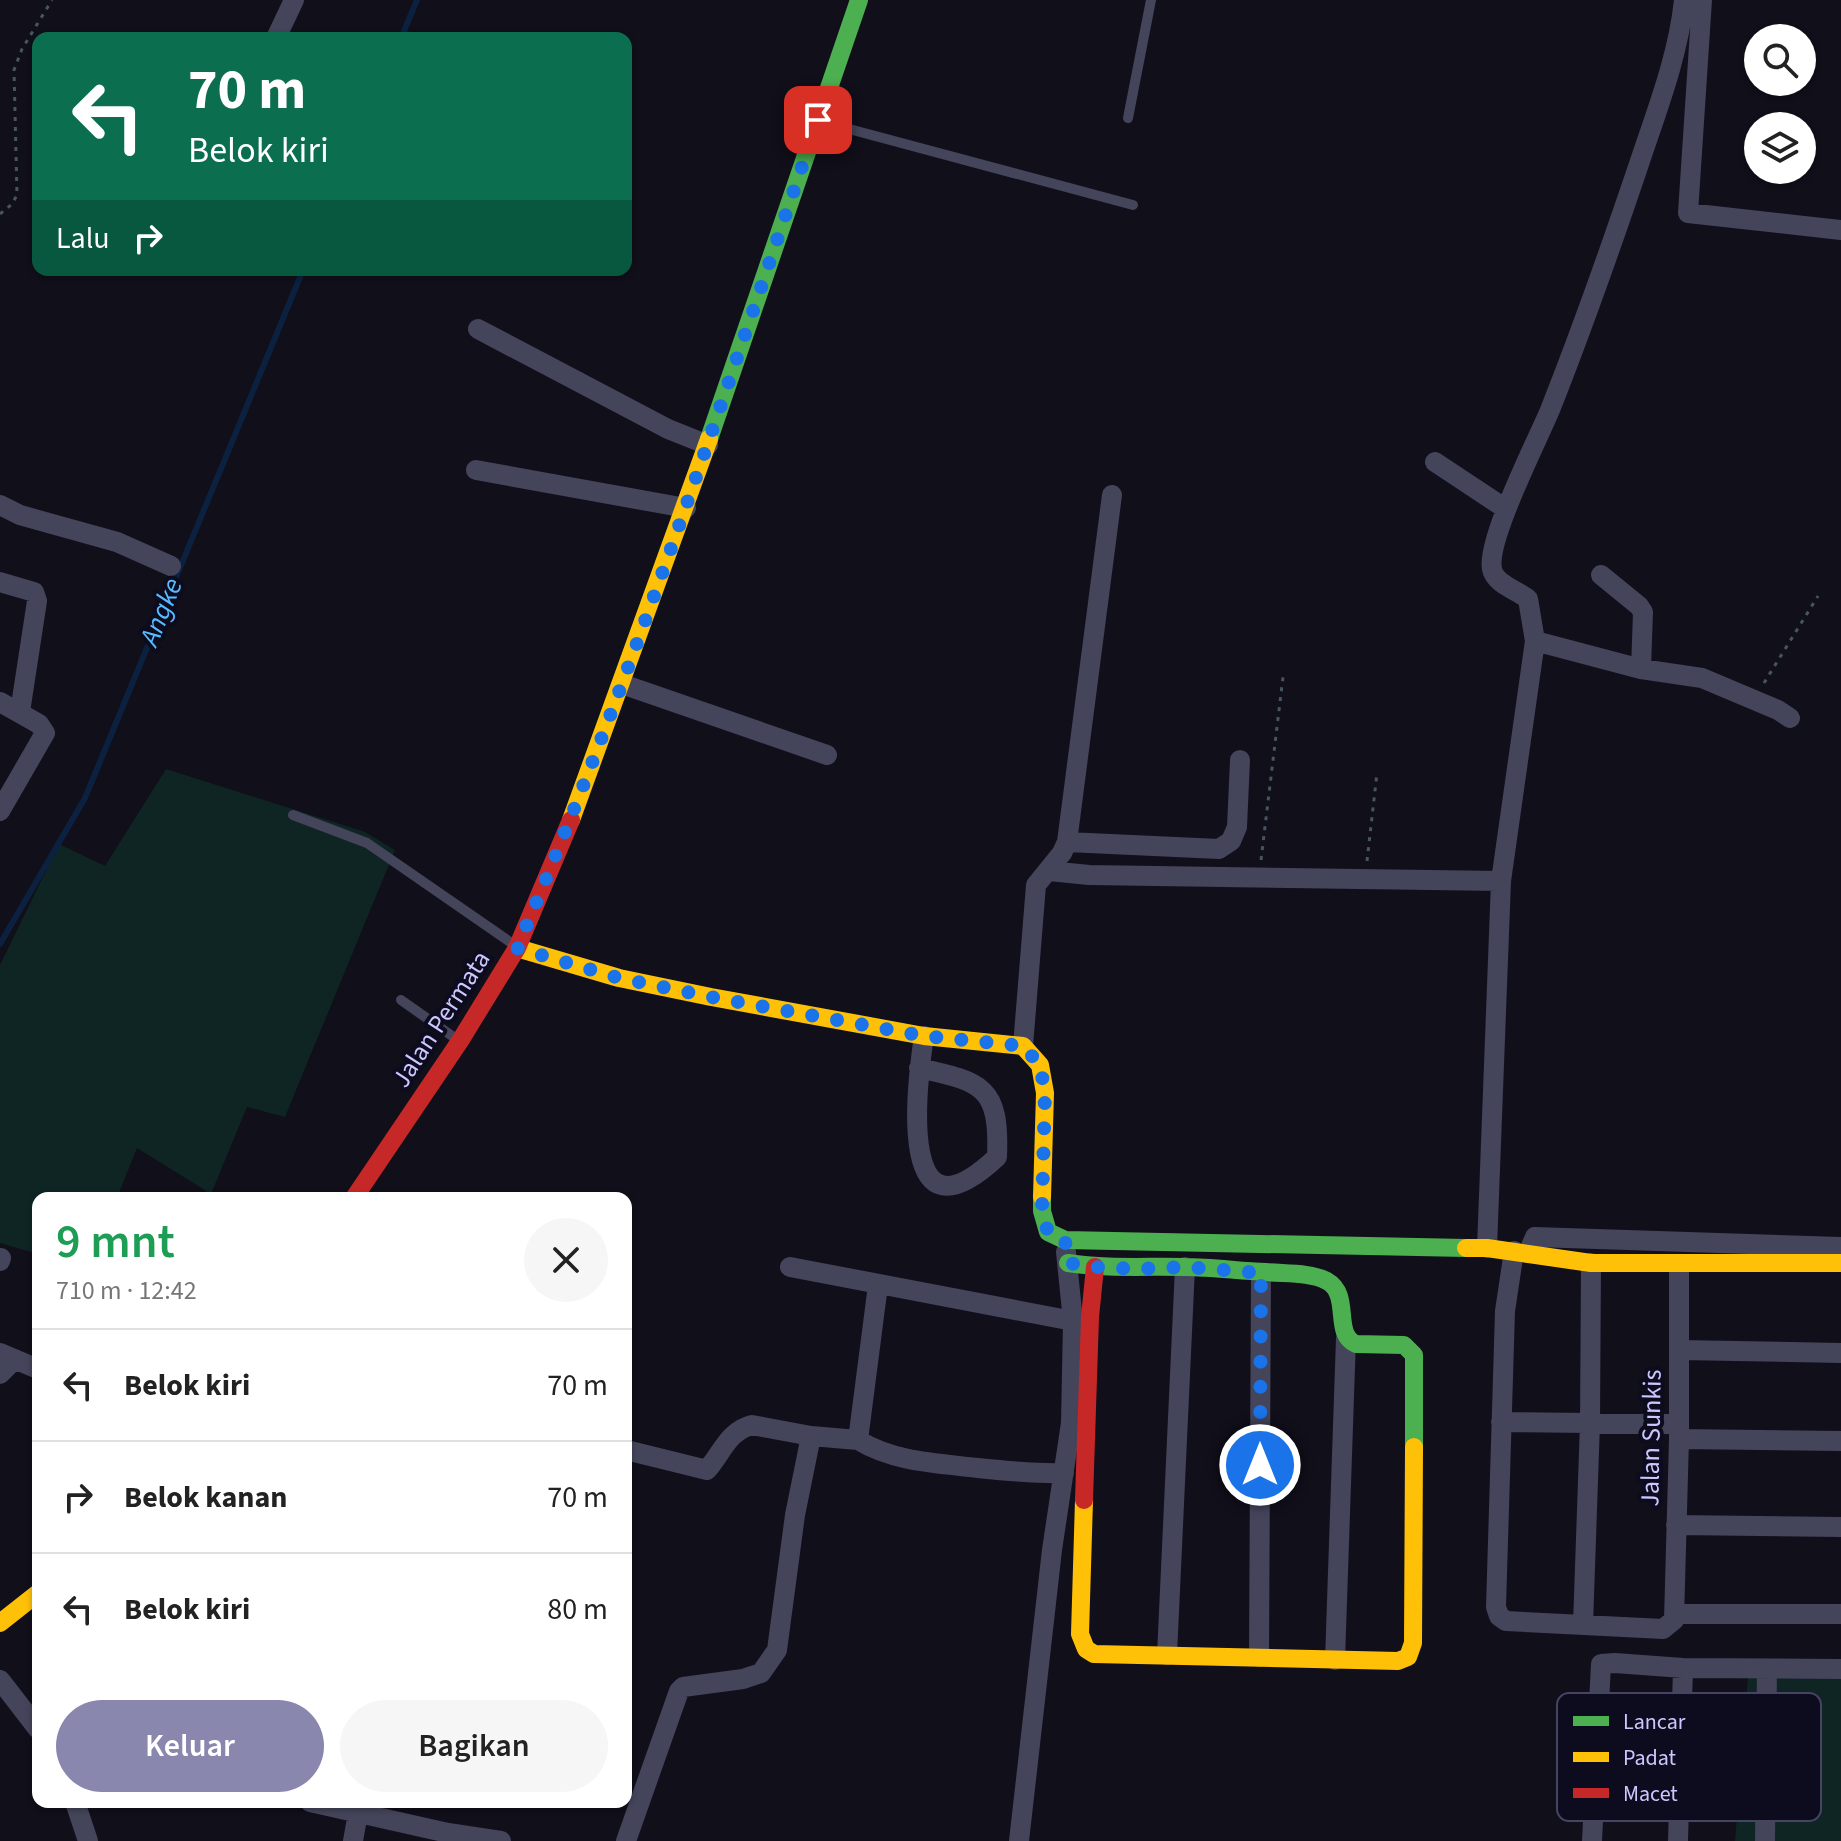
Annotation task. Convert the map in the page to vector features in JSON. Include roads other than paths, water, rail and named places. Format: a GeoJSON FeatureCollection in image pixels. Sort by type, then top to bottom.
{"type":"FeatureCollection","features":[{"type":"Feature","properties":{"kind":"street"},"geometry":{"type":"LineString","coordinates":[[279,32],[294,0]]}},
{"type":"Feature","properties":{"kind":"street","name":"Jalan Permata"},"geometry":{"type":"LineString","coordinates":[[358,1192],[460,1041],[517,948],[563,843],[686,508],[859,0]]}},
{"type":"Feature","properties":{"kind":"street"},"geometry":{"type":"LineString","coordinates":[[1487,1248],[1501,881],[1535,641],[1528,599],[1496,579],[1492,573],[1492,558],[1506,509],[1603,271],[1674,62],[1684,0]]}},
{"type":"Feature","properties":{"kind":"street"},"geometry":{"type":"LineString","coordinates":[[1702,0],[1688,213],[1841,230]]}},
{"type":"Feature","properties":{"kind":"street"},"geometry":{"type":"LineString","coordinates":[[478,329],[668,429],[708,445]]}},
{"type":"Feature","properties":{"kind":"street"},"geometry":{"type":"LineString","coordinates":[[1435,462],[1506,509]]}},
{"type":"Feature","properties":{"kind":"street"},"geometry":{"type":"LineString","coordinates":[[476,470],[686,508]]}},
{"type":"Feature","properties":{"kind":"street"},"geometry":{"type":"LineString","coordinates":[[1023,1046],[1036,885],[1067,842],[1112,495]]}},
{"type":"Feature","properties":{"kind":"street"},"geometry":{"type":"LineString","coordinates":[[0,505],[20,515],[117,542],[171,566]]}},
{"type":"Feature","properties":{"kind":"street"},"geometry":{"type":"LineString","coordinates":[[1601,575],[1643,612],[1641,669]]}},
{"type":"Feature","properties":{"kind":"street"},"geometry":{"type":"LineString","coordinates":[[0,582],[34,592],[37,601],[20,712]]}},
{"type":"Feature","properties":{"kind":"street"},"geometry":{"type":"LineString","coordinates":[[1535,641],[1641,669],[1702,678],[1790,718]]}},
{"type":"Feature","properties":{"kind":"street"},"geometry":{"type":"LineString","coordinates":[[622,684],[827,755]]}},
{"type":"Feature","properties":{"kind":"street"},"geometry":{"type":"LineString","coordinates":[[0,702],[39,724],[45,733],[3,798]]}},
{"type":"Feature","properties":{"kind":"street"},"geometry":{"type":"LineString","coordinates":[[1067,842],[1219,849],[1231,841],[1237,827],[1240,760]]}},
{"type":"Feature","properties":{"kind":"street"},"geometry":{"type":"LineString","coordinates":[[1049,871],[1089,875],[1501,881]]}},
{"type":"Feature","properties":{"kind":"street"},"geometry":{"type":"LineString","coordinates":[[517,948],[634,981],[924,1036],[1023,1046],[1040,1065],[1045,1093],[1044,1223],[1048,1232],[1065,1240],[1487,1248],[1591,1263],[1841,1263]]}},
{"type":"Feature","properties":{"kind":"street"},"geometry":{"type":"LineString","coordinates":[[919,1068],[959,1077],[984,1090],[991,1102],[998,1137],[997,1157],[953,1186],[945,1187],[931,1179],[921,1160],[916,1133],[919,1068],[924,1036]]}},
{"type":"Feature","properties":{"kind":"street"},"geometry":{"type":"LineString","coordinates":[[1841,1247],[1535,1237],[1521,1252],[1505,1311],[1496,1607],[1499,1616],[1506,1621],[1663,1629],[1669,1626],[1675,1614],[1841,1614]]}},
{"type":"Feature","properties":{"kind":"street"},"geometry":{"type":"LineString","coordinates":[[1019,1841],[1052,1550],[1071,1423],[1073,1321],[1065,1240]]}},
{"type":"Feature","properties":{"kind":"street"},"geometry":{"type":"LineString","coordinates":[[1642,1240],[1643,1264]]}},
{"type":"Feature","properties":{"kind":"street"},"geometry":{"type":"LineString","coordinates":[[1068,1263],[1095,1267],[1185,1267],[1303,1275],[1327,1281],[1337,1291],[1342,1303],[1346,1338],[1335,1660]]}},
{"type":"Feature","properties":{"kind":"street"},"geometry":{"type":"LineString","coordinates":[[1583,1625],[1590,1423],[1591,1263]]}},
{"type":"Feature","properties":{"kind":"street","name":"Jalan Sunkis"},"geometry":{"type":"LineString","coordinates":[[1675,1614],[1679,1264]]}},
{"type":"Feature","properties":{"kind":"street"},"geometry":{"type":"LineString","coordinates":[[790,1267],[1073,1321]]}},
{"type":"Feature","properties":{"kind":"street"},"geometry":{"type":"LineString","coordinates":[[1095,1267],[1090,1317],[1081,1642],[1094,1654],[1398,1661],[1408,1657],[1413,1643],[1416,1497],[1414,1355],[1404,1345],[1356,1344],[1346,1338]]}},
{"type":"Feature","properties":{"kind":"street"},"geometry":{"type":"LineString","coordinates":[[1167,1655],[1185,1267]]}},
{"type":"Feature","properties":{"kind":"street"},"geometry":{"type":"LineString","coordinates":[[1259,1657],[1261,1273]]}},
{"type":"Feature","properties":{"kind":"street"},"geometry":{"type":"LineString","coordinates":[[858,1440],[878,1285]]}},
{"type":"Feature","properties":{"kind":"street"},"geometry":{"type":"LineString","coordinates":[[1679,1350],[1841,1353]]}},
{"type":"Feature","properties":{"kind":"street"},"geometry":{"type":"LineString","coordinates":[[5,1362],[32,1368]]}},
{"type":"Feature","properties":{"kind":"street"},"geometry":{"type":"LineString","coordinates":[[1501,1422],[1590,1423],[1679,1432],[1841,1441]]}},
{"type":"Feature","properties":{"kind":"street"},"geometry":{"type":"LineString","coordinates":[[632,1451],[707,1470],[731,1436],[752,1425],[811,1436],[858,1440],[873,1449],[909,1461],[1038,1474],[1064,1473]]}},
{"type":"Feature","properties":{"kind":"street"},"geometry":{"type":"LineString","coordinates":[[626,1841],[679,1691],[683,1687],[743,1679],[761,1673],[777,1650],[795,1515],[811,1436]]}},
{"type":"Feature","properties":{"kind":"street"},"geometry":{"type":"LineString","coordinates":[[1676,1525],[1841,1527]]}},
{"type":"Feature","properties":{"kind":"street"},"geometry":{"type":"LineString","coordinates":[[0,1623],[32,1598]]}},
{"type":"Feature","properties":{"kind":"street"},"geometry":{"type":"LineString","coordinates":[[1600,1693],[1601,1664],[1841,1669]]}},
{"type":"Feature","properties":{"kind":"street"},"geometry":{"type":"LineString","coordinates":[[1682,1693],[1683,1668]]}},
{"type":"Feature","properties":{"kind":"street"},"geometry":{"type":"LineString","coordinates":[[1767,1669],[1767,1693]]}},
{"type":"Feature","properties":{"kind":"street"},"geometry":{"type":"LineString","coordinates":[[0,1680],[32,1721]]}},
{"type":"Feature","properties":{"kind":"street"},"geometry":{"type":"LineString","coordinates":[[77,1808],[88,1841]]}},
{"type":"Feature","properties":{"kind":"street"},"geometry":{"type":"LineString","coordinates":[[336,1808],[448,1833],[501,1841]]}},
{"type":"Feature","properties":{"kind":"street"},"geometry":{"type":"LineString","coordinates":[[353,1841],[358,1813]]}},
{"type":"Feature","properties":{"kind":"street"},"geometry":{"type":"LineString","coordinates":[[1592,1841],[1593,1821]]}},
{"type":"Feature","properties":{"kind":"street"},"geometry":{"type":"LineString","coordinates":[[1678,1841],[1679,1821]]}},
{"type":"Feature","properties":{"kind":"street"},"geometry":{"type":"LineString","coordinates":[[1765,1821],[1765,1841]]}},
{"type":"Feature","properties":{"kind":"lane"},"geometry":{"type":"LineString","coordinates":[[1128,118],[1151,0]]}},
{"type":"Feature","properties":{"kind":"lane"},"geometry":{"type":"LineString","coordinates":[[818,120],[1133,205]]}},
{"type":"Feature","properties":{"kind":"lane"},"geometry":{"type":"LineString","coordinates":[[293,815],[367,843],[517,948]]}},
{"type":"Feature","properties":{"kind":"lane"},"geometry":{"type":"LineString","coordinates":[[401,1000],[460,1041]]}},
{"type":"Feature","properties":{"kind":"waterway","name":"Angke"},"geometry":{"type":"LineString","coordinates":[[404,32],[417,0]]}},
{"type":"Feature","properties":{"kind":"waterway","name":"Angke"},"geometry":{"type":"LineString","coordinates":[[0,944],[85,798],[301,276]]}}]}
